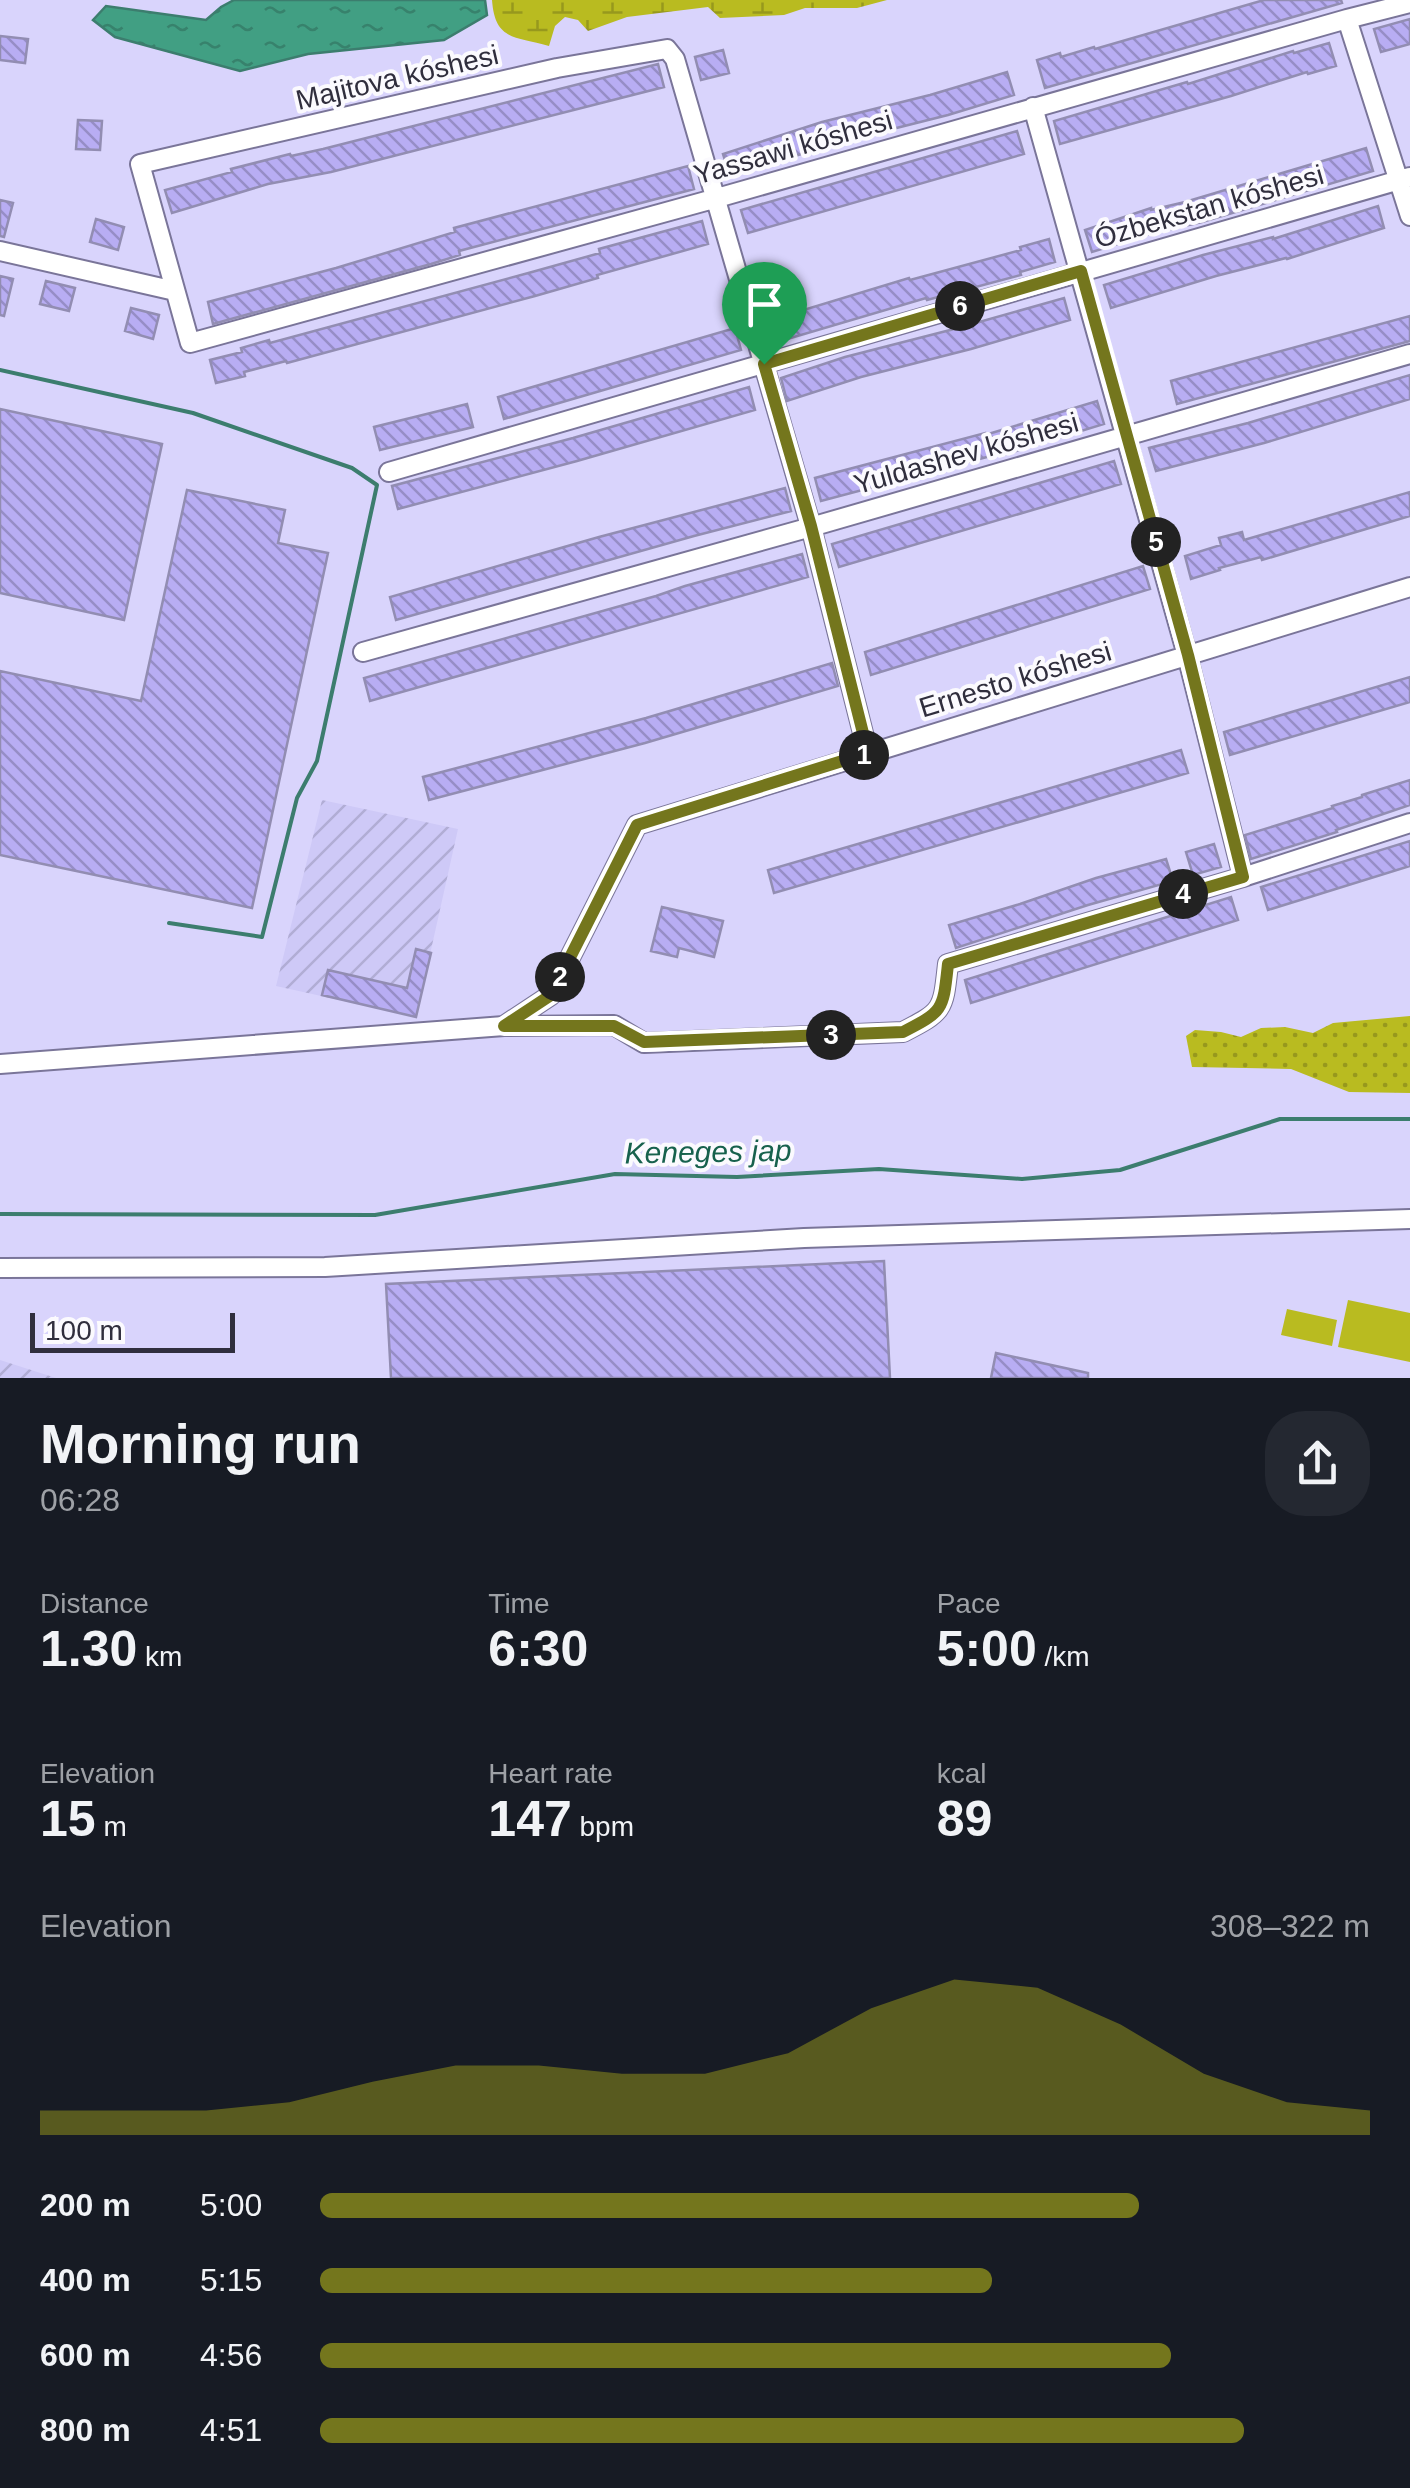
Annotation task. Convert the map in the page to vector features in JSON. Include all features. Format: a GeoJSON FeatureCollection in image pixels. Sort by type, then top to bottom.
{"type":"FeatureCollection","features":[{"type":"Feature","properties":{"kind":"street","name":"Yassawi kóshesi"},"geometry":{"type":"LineString","coordinates":[[175,290],[190,343],[1410,3]]}},
{"type":"Feature","properties":{"kind":"street"},"geometry":{"type":"LineString","coordinates":[[1347,18],[1404,178],[1410,216]]}},
{"type":"Feature","properties":{"kind":"street","name":"Majitova kóshesi"},"geometry":{"type":"LineString","coordinates":[[175,290],[140,164],[557,68],[667,49],[675,59],[717,198]]}},
{"type":"Feature","properties":{"kind":"street"},"geometry":{"type":"LineString","coordinates":[[1034,106],[1188,655],[1243,877]]}},
{"type":"Feature","properties":{"kind":"street","name":"Ózbekstan kóshesi"},"geometry":{"type":"LineString","coordinates":[[389,472],[1404,178]]}},
{"type":"Feature","properties":{"kind":"street"},"geometry":{"type":"LineString","coordinates":[[717,198],[811,526],[868,753]]}},
{"type":"Feature","properties":{"kind":"street"},"geometry":{"type":"LineString","coordinates":[[0,251],[175,290]]}},
{"type":"Feature","properties":{"kind":"street","name":"Yuldashev kóshesi"},"geometry":{"type":"LineString","coordinates":[[363,652],[1410,354]]}},
{"type":"Feature","properties":{"kind":"street","name":"Ernesto kóshesi"},"geometry":{"type":"LineString","coordinates":[[504,1026],[551,995],[637,825],[1410,587]]}},
{"type":"Feature","properties":{"kind":"street"},"geometry":{"type":"LineString","coordinates":[[0,1064],[504,1026],[614,1026],[644,1042],[903,1032],[936,1015],[944,999],[948,964],[1410,823]]}},
{"type":"Feature","properties":{"kind":"street"},"geometry":{"type":"LineString","coordinates":[[0,1268],[325,1267],[804,1238],[1410,1219]]}},
{"type":"Feature","properties":{"kind":"shaded area"},"geometry":{"type":"Polygon","coordinates":[[[322,800],[458,829],[416,1017],[276,986],[322,800]]]}},
{"type":"Feature","properties":{"kind":"shaded area"},"geometry":{"type":"Polygon","coordinates":[[[0,1360],[56,1378],[0,1378],[0,1360]]]}},
{"type":"Feature","properties":{"kind":"green space"},"geometry":{"type":"Polygon","coordinates":[[[492,0],[887,0],[857,8],[805,8],[784,15],[720,18],[708,7],[627,17],[588,31],[578,20],[565,17],[555,26],[549,46],[502,30],[492,0]]]}},
{"type":"Feature","properties":{"kind":"green space"},"geometry":{"type":"Polygon","coordinates":[[[1410,1016],[1410,1093],[1349,1092],[1291,1069],[1192,1067],[1186,1036],[1195,1030],[1241,1037],[1261,1028],[1285,1027],[1313,1033],[1333,1023],[1410,1016]]]}},
{"type":"Feature","properties":{"kind":"green space"},"geometry":{"type":"Polygon","coordinates":[[[1348,1300],[1410,1313],[1410,1362],[1338,1347],[1348,1300]]]}},
{"type":"Feature","properties":{"kind":"green space"},"geometry":{"type":"Polygon","coordinates":[[[1287,1309],[1337,1320],[1332,1346],[1281,1335],[1287,1309]]]}},
{"type":"Feature","properties":{"kind":"water"},"geometry":{"type":"Polygon","coordinates":[[[234,0],[485,0],[487,15],[444,40],[308,54],[240,71],[115,37],[93,20],[106,6],[206,20],[234,0]]]}},
{"type":"Feature","properties":{"kind":"building"},"geometry":{"type":"Polygon","coordinates":[[[1264,0],[1342,3],[1045,88],[1037,60],[1095,49],[1264,0]]]}},
{"type":"Feature","properties":{"kind":"building"},"geometry":{"type":"Polygon","coordinates":[[[1410,19],[1410,44],[1381,52],[1374,29],[1410,19]]]}},
{"type":"Feature","properties":{"kind":"building"},"geometry":{"type":"Polygon","coordinates":[[[0,36],[28,39],[25,63],[0,60],[0,36]]]}},
{"type":"Feature","properties":{"kind":"building"},"geometry":{"type":"Polygon","coordinates":[[[1329,43],[1336,66],[1060,144],[1054,121],[1329,43]]]}},
{"type":"Feature","properties":{"kind":"building"},"geometry":{"type":"Polygon","coordinates":[[[723,50],[729,73],[701,80],[695,57],[723,50]]]}},
{"type":"Feature","properties":{"kind":"building"},"geometry":{"type":"Polygon","coordinates":[[[658,64],[664,87],[331,172],[268,184],[172,213],[165,190],[232,172],[231,169],[658,64]]]}},
{"type":"Feature","properties":{"kind":"building"},"geometry":{"type":"Polygon","coordinates":[[[1007,72],[1014,95],[730,176],[723,154],[822,122],[1007,72]]]}},
{"type":"Feature","properties":{"kind":"building"},"geometry":{"type":"Polygon","coordinates":[[[78,120],[102,121],[100,150],[76,149],[78,120]]]}},
{"type":"Feature","properties":{"kind":"building"},"geometry":{"type":"Polygon","coordinates":[[[1017,131],[1024,154],[748,233],[741,210],[1017,131]]]}},
{"type":"Feature","properties":{"kind":"building"},"geometry":{"type":"Polygon","coordinates":[[[1366,148],[1373,171],[1092,252],[1085,230],[1366,148]]]}},
{"type":"Feature","properties":{"kind":"building"},"geometry":{"type":"Polygon","coordinates":[[[688,166],[694,189],[459,251],[460,255],[431,264],[213,324],[208,302],[336,268],[455,232],[454,228],[688,166]]]}},
{"type":"Feature","properties":{"kind":"building"},"geometry":{"type":"Polygon","coordinates":[[[0,200],[13,203],[4,237],[0,236],[0,200]]]}},
{"type":"Feature","properties":{"kind":"building"},"geometry":{"type":"Polygon","coordinates":[[[1378,206],[1384,228],[1111,308],[1104,285],[1378,206]]]}},
{"type":"Feature","properties":{"kind":"building"},"geometry":{"type":"Polygon","coordinates":[[[96,219],[124,227],[118,250],[90,242],[96,219]]]}},
{"type":"Feature","properties":{"kind":"building"},"geometry":{"type":"Polygon","coordinates":[[[702,221],[708,244],[535,296],[244,372],[245,376],[216,383],[210,360],[242,352],[241,348],[532,272],[702,221]]]}},
{"type":"Feature","properties":{"kind":"building"},"geometry":{"type":"Polygon","coordinates":[[[1049,239],[1055,262],[1020,272],[1021,275],[926,298],[774,343],[767,321],[1049,239]]]}},
{"type":"Feature","properties":{"kind":"building"},"geometry":{"type":"Polygon","coordinates":[[[0,276],[13,279],[4,316],[0,315],[0,276]]]}},
{"type":"Feature","properties":{"kind":"building"},"geometry":{"type":"Polygon","coordinates":[[[46,281],[75,288],[69,311],[40,304],[46,281]]]}},
{"type":"Feature","properties":{"kind":"building"},"geometry":{"type":"Polygon","coordinates":[[[1064,298],[1070,320],[787,401],[781,378],[1064,298]]]}},
{"type":"Feature","properties":{"kind":"building"},"geometry":{"type":"Polygon","coordinates":[[[131,308],[159,315],[153,339],[125,331],[131,308]]]}},
{"type":"Feature","properties":{"kind":"building"},"geometry":{"type":"Polygon","coordinates":[[[1410,316],[1410,341],[1177,404],[1171,381],[1410,316]]]}},
{"type":"Feature","properties":{"kind":"building"},"geometry":{"type":"Polygon","coordinates":[[[735,328],[741,350],[504,419],[498,397],[735,328]]]}},
{"type":"Feature","properties":{"kind":"building"},"geometry":{"type":"Polygon","coordinates":[[[1410,375],[1410,399],[1156,471],[1149,448],[1410,375]]]}},
{"type":"Feature","properties":{"kind":"building"},"geometry":{"type":"Polygon","coordinates":[[[749,387],[755,410],[398,509],[392,486],[749,387]]]}},
{"type":"Feature","properties":{"kind":"building"},"geometry":{"type":"Polygon","coordinates":[[[1097,401],[1104,424],[1003,455],[821,501],[815,478],[985,435],[1097,401]]]}},
{"type":"Feature","properties":{"kind":"building"},"geometry":{"type":"Polygon","coordinates":[[[467,404],[473,427],[380,450],[374,427],[467,404]]]}},
{"type":"Feature","properties":{"kind":"building"},"geometry":{"type":"Polygon","coordinates":[[[0,409],[162,444],[124,620],[0,593],[0,409]]]}},
{"type":"Feature","properties":{"kind":"building"},"geometry":{"type":"Polygon","coordinates":[[[1114,461],[1121,484],[839,567],[832,544],[1114,461]]]}},
{"type":"Feature","properties":{"kind":"building"},"geometry":{"type":"Polygon","coordinates":[[[785,488],[791,511],[396,620],[390,597],[785,488]]]}},
{"type":"Feature","properties":{"kind":"building"},"geometry":{"type":"Polygon","coordinates":[[[187,490],[285,510],[278,543],[328,553],[252,908],[0,855],[0,671],[141,701],[187,490]]]}},
{"type":"Feature","properties":{"kind":"building"},"geometry":{"type":"Polygon","coordinates":[[[1410,492],[1410,516],[1191,579],[1185,556],[1221,545],[1219,538],[1242,532],[1244,540],[1410,492]]]}},
{"type":"Feature","properties":{"kind":"building"},"geometry":{"type":"Polygon","coordinates":[[[802,554],[808,577],[370,701],[364,678],[802,554]]]}},
{"type":"Feature","properties":{"kind":"building"},"geometry":{"type":"Polygon","coordinates":[[[1143,566],[1150,589],[871,675],[865,652],[1143,566]]]}},
{"type":"Feature","properties":{"kind":"building"},"geometry":{"type":"Polygon","coordinates":[[[832,663],[838,686],[645,743],[429,800],[423,777],[646,718],[832,663]]]}},
{"type":"Feature","properties":{"kind":"building"},"geometry":{"type":"Polygon","coordinates":[[[1410,677],[1410,702],[1230,755],[1224,732],[1410,677]]]}},
{"type":"Feature","properties":{"kind":"building"},"geometry":{"type":"Polygon","coordinates":[[[1181,750],[1188,773],[774,893],[768,870],[1181,750]]]}},
{"type":"Feature","properties":{"kind":"building"},"geometry":{"type":"Polygon","coordinates":[[[1410,780],[1410,805],[1251,859],[1245,835],[1410,780]]]}},
{"type":"Feature","properties":{"kind":"building"},"geometry":{"type":"Polygon","coordinates":[[[1410,841],[1410,866],[1268,910],[1261,887],[1410,841]]]}},
{"type":"Feature","properties":{"kind":"building"},"geometry":{"type":"Polygon","coordinates":[[[1214,844],[1221,867],[1193,875],[1186,852],[1214,844]]]}},
{"type":"Feature","properties":{"kind":"building"},"geometry":{"type":"Polygon","coordinates":[[[1166,859],[1173,881],[956,948],[949,925],[1166,859]]]}},
{"type":"Feature","properties":{"kind":"building"},"geometry":{"type":"Polygon","coordinates":[[[1231,897],[1238,920],[971,1003],[965,980],[1231,897]]]}},
{"type":"Feature","properties":{"kind":"building"},"geometry":{"type":"Polygon","coordinates":[[[662,907],[723,921],[714,957],[679,948],[677,957],[651,951],[662,907]]]}},
{"type":"Feature","properties":{"kind":"building"},"geometry":{"type":"Polygon","coordinates":[[[416,949],[431,953],[416,1017],[322,995],[328,970],[407,988],[416,949]]]}},
{"type":"Feature","properties":{"kind":"building"},"geometry":{"type":"Polygon","coordinates":[[[884,1261],[890,1378],[391,1378],[386,1284],[884,1261]]]}},
{"type":"Feature","properties":{"kind":"building"},"geometry":{"type":"Polygon","coordinates":[[[996,1353],[1088,1373],[1088,1378],[991,1378],[996,1353]]]}},
{"type":"Feature","properties":{"kind":"waterway"},"geometry":{"type":"LineString","coordinates":[[0,370],[193,413],[352,468],[377,485],[317,761],[297,798],[262,937],[169,923]]}},
{"type":"Feature","properties":{"kind":"waterway","name":"Keneges jap"},"geometry":{"type":"LineString","coordinates":[[0,1214],[375,1215],[615,1174],[737,1177],[879,1169],[1022,1179],[1120,1170],[1280,1119],[1410,1119]]}},
{"type":"Feature","properties":{"kind":"route"},"geometry":{"type":"LineString","coordinates":[[1081,271],[1188,655],[1243,877],[948,964],[944,999],[936,1015],[903,1032],[644,1042],[614,1026],[504,1026],[551,995],[637,825],[868,753],[811,526],[764,364],[1081,271]]}}]}
